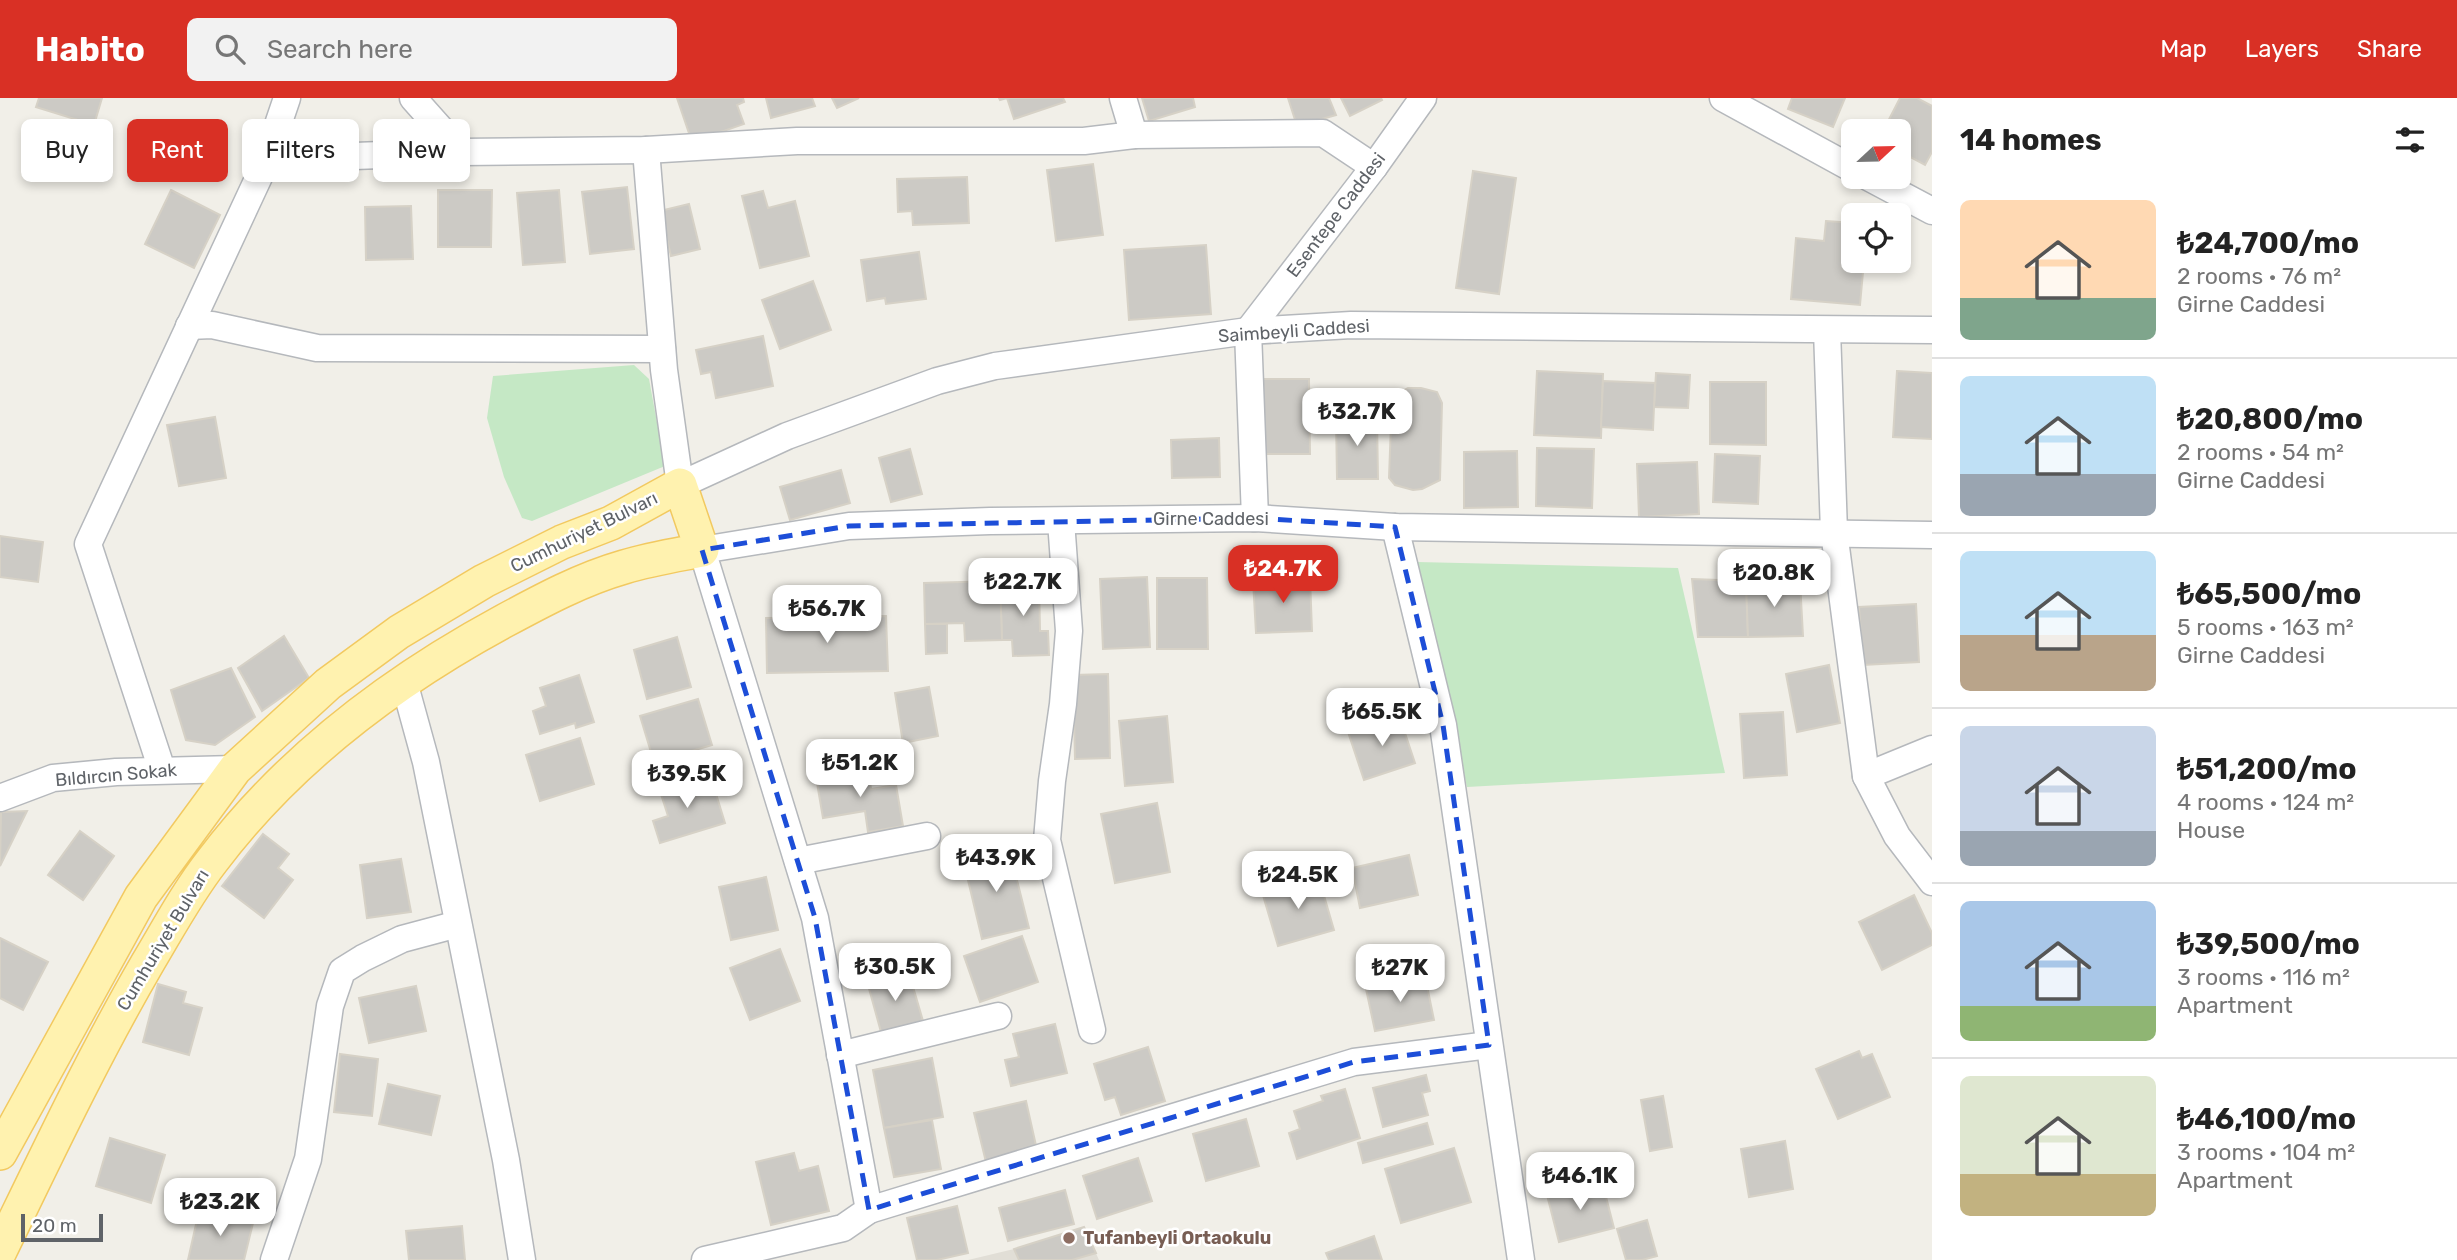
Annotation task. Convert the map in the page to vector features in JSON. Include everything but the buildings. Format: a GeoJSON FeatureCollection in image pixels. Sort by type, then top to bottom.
{"type":"FeatureCollection","features":[{"type":"Feature","properties":{"kind":"main road","name":"Cumhuriyet Bulvarı"},"geometry":{"type":"LineString","coordinates":[[0,1153],[141,897],[235,769],[328,684],[399,632],[494,576],[562,542],[611,523],[680,485],[702,550],[625,566],[545,598],[453,649],[350,722],[275,786],[246,817],[183,903],[113,1022],[0,1251]]}},
{"type":"Feature","properties":{"kind":"main road"},"geometry":{"type":"LineString","coordinates":[[235,769],[275,786]]}},
{"type":"Feature","properties":{"kind":"street"},"geometry":{"type":"LineString","coordinates":[[280,119],[287,98]]}},
{"type":"Feature","properties":{"kind":"street"},"geometry":{"type":"LineString","coordinates":[[413,98],[432,119]]}},
{"type":"Feature","properties":{"kind":"street"},"geometry":{"type":"LineString","coordinates":[[1122,98],[1134,135]]}},
{"type":"Feature","properties":{"kind":"street","name":"Esentepe Caddesi"},"geometry":{"type":"LineString","coordinates":[[1248,331],[1374,167],[1423,98]]}},
{"type":"Feature","properties":{"kind":"street"},"geometry":{"type":"LineString","coordinates":[[1723,98],[1841,162]]}},
{"type":"Feature","properties":{"kind":"street"},"geometry":{"type":"LineString","coordinates":[[470,152],[646,150],[797,141],[1084,141],[1134,135],[1324,133],[1374,167]]}},
{"type":"Feature","properties":{"kind":"street"},"geometry":{"type":"LineString","coordinates":[[646,150],[663,349],[680,485]]}},
{"type":"Feature","properties":{"kind":"street"},"geometry":{"type":"LineString","coordinates":[[162,770],[88,544],[256,182]]}},
{"type":"Feature","properties":{"kind":"street"},"geometry":{"type":"LineString","coordinates":[[1891,189],[1932,211]]}},
{"type":"Feature","properties":{"kind":"street","name":"Saimbeyli Caddesi"},"geometry":{"type":"LineString","coordinates":[[680,485],[787,436],[937,381],[995,366],[1248,331],[1352,325],[1932,330]]}},
{"type":"Feature","properties":{"kind":"street"},"geometry":{"type":"LineString","coordinates":[[189,326],[212,326],[317,348],[663,349]]}},
{"type":"Feature","properties":{"kind":"street"},"geometry":{"type":"LineString","coordinates":[[1827,330],[1834,532],[1866,776],[1897,836],[1932,882]]}},
{"type":"Feature","properties":{"kind":"street"},"geometry":{"type":"LineString","coordinates":[[1248,331],[1255,518]]}},
{"type":"Feature","properties":{"kind":"street","name":"Girne Caddesi"},"geometry":{"type":"LineString","coordinates":[[702,550],[849,526],[928,522],[1255,518],[1395,527],[1932,535]]}},
{"type":"Feature","properties":{"kind":"street"},"geometry":{"type":"LineString","coordinates":[[1061,521],[1069,631],[1047,840],[1092,1030]]}},
{"type":"Feature","properties":{"kind":"street"},"geometry":{"type":"LineString","coordinates":[[1395,527],[1443,725],[1521,1260]]}},
{"type":"Feature","properties":{"kind":"street"},"geometry":{"type":"LineString","coordinates":[[702,550],[815,918],[869,1210]]}},
{"type":"Feature","properties":{"kind":"street"},"geometry":{"type":"LineString","coordinates":[[404,682],[426,762],[506,1160],[522,1260]]}},
{"type":"Feature","properties":{"kind":"street"},"geometry":{"type":"LineString","coordinates":[[1866,776],[1932,750]]}},
{"type":"Feature","properties":{"kind":"street","name":"Bıldırcın Sokak"},"geometry":{"type":"LineString","coordinates":[[0,798],[53,778],[116,772],[235,769]]}},
{"type":"Feature","properties":{"kind":"street"},"geometry":{"type":"LineString","coordinates":[[798,861],[927,836]]}},
{"type":"Feature","properties":{"kind":"street"},"geometry":{"type":"LineString","coordinates":[[274,1260],[308,1158],[330,1006],[342,971],[402,939],[458,924]]}},
{"type":"Feature","properties":{"kind":"street"},"geometry":{"type":"LineString","coordinates":[[840,1055],[998,1016]]}},
{"type":"Feature","properties":{"kind":"street"},"geometry":{"type":"LineString","coordinates":[[705,1260],[843,1228],[869,1210],[1354,1062],[1489,1045]]}},
{"type":"Feature","properties":{"kind":"highlighted area"},"geometry":{"type":"Polygon","coordinates":[[[1255,518],[1395,527],[1443,725],[1489,1045],[1354,1062],[869,1210],[815,918],[702,550],[849,526],[1255,518]]]}},
{"type":"Feature","properties":{"kind":"shaded area","name":"Tufanbeyli Ortaokulu"},"geometry":{"type":"Polygon","coordinates":[[[1084,1227],[1099,1260],[968,1260],[1014,1249],[1084,1227]]]}},
{"type":"Feature","properties":{"kind":"green space"},"geometry":{"type":"Polygon","coordinates":[[[634,365],[649,379],[665,466],[532,521],[522,518],[504,477],[487,418],[493,376],[634,365]]]}},
{"type":"Feature","properties":{"kind":"green space"},"geometry":{"type":"Polygon","coordinates":[[[1417,562],[1678,568],[1725,773],[1467,787],[1417,562]]]}},
{"type":"Feature","properties":{"kind":"place","name":"Tufanbeyli Ortaokulu"},"geometry":{"type":"Point","coordinates":[1069,1238]}}]}
